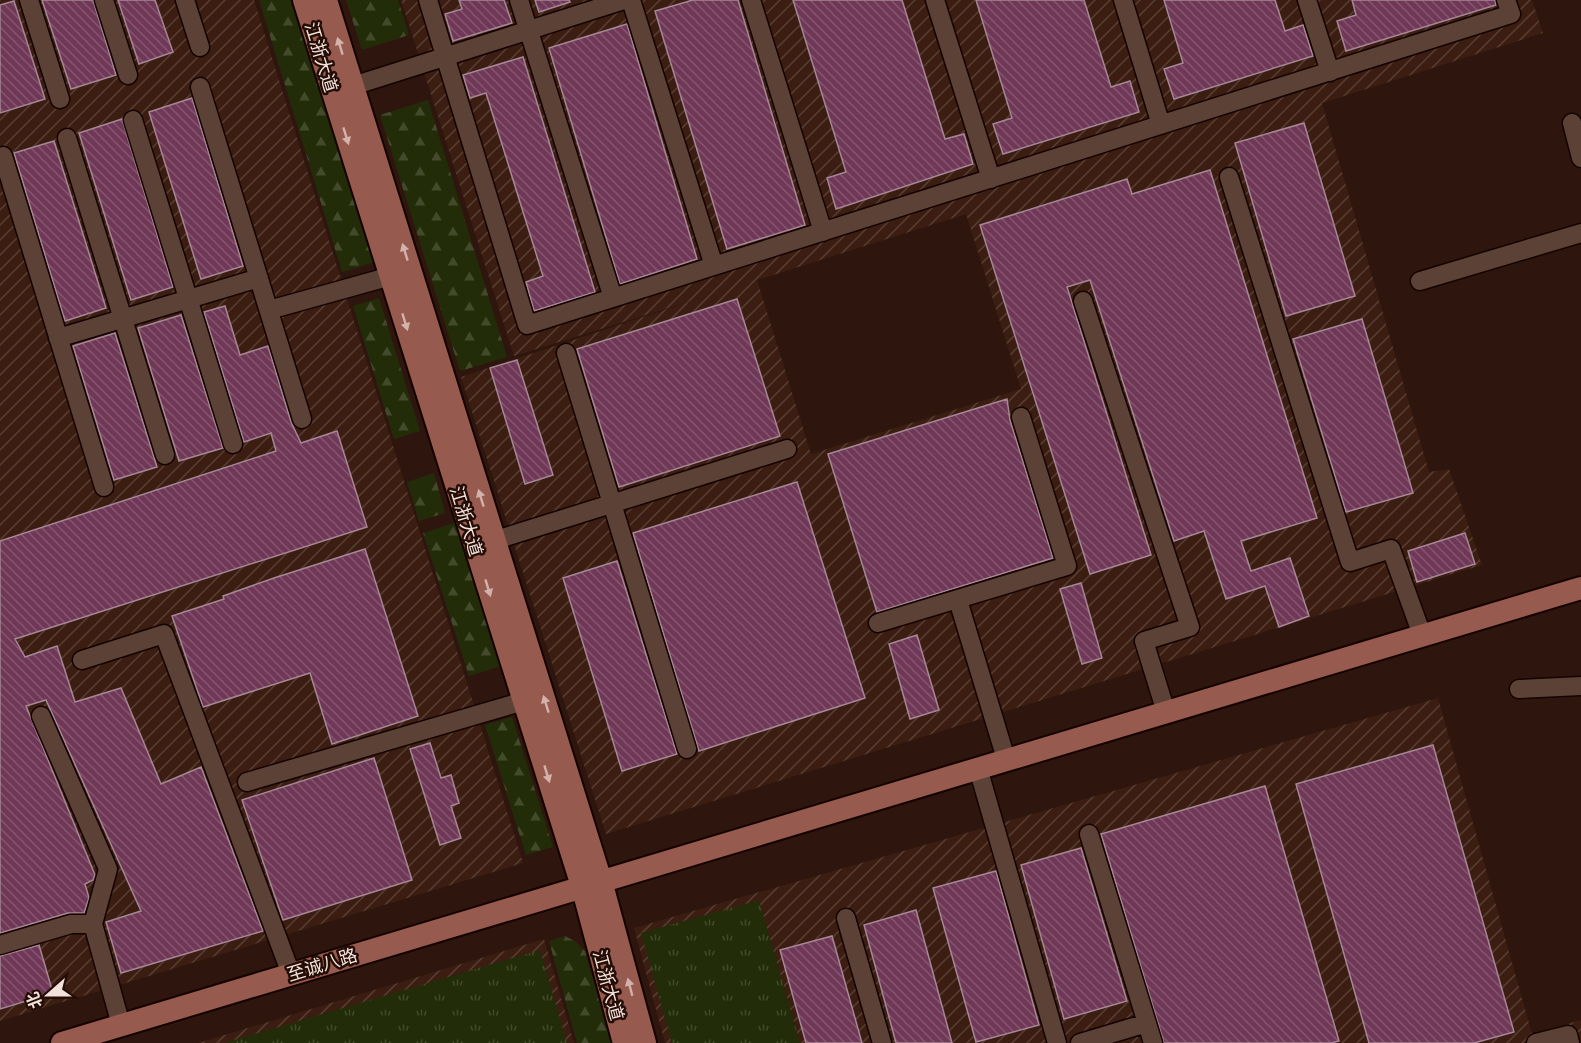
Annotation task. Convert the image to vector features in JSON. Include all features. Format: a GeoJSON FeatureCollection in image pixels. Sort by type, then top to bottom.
{"type":"FeatureCollection","features":[{"type":"Feature","properties":{"kind":"main road","name":"江浙大道"},"geometry":{"type":"LineString","coordinates":[[304,0],[343,89],[591,883],[645,1043]]}},
{"type":"Feature","properties":{"kind":"main road","name":"江浙大道"},"geometry":{"type":"LineString","coordinates":[[326,0],[343,89],[390,276],[485,544],[524,701],[591,883],[624,1043]]}},
{"type":"Feature","properties":{"kind":"main road","name":"至诚八路"},"geometry":{"type":"LineString","coordinates":[[62,1043],[1581,588]]}},
{"type":"Feature","properties":{"kind":"street"},"geometry":{"type":"LineString","coordinates":[[29,0],[60,99]]}},
{"type":"Feature","properties":{"kind":"street"},"geometry":{"type":"LineString","coordinates":[[104,0],[128,75]]}},
{"type":"Feature","properties":{"kind":"street"},"geometry":{"type":"LineString","coordinates":[[185,0],[200,47]]}},
{"type":"Feature","properties":{"kind":"street"},"geometry":{"type":"LineString","coordinates":[[428,0],[528,325],[1511,14],[1506,0]]}},
{"type":"Feature","properties":{"kind":"street"},"geometry":{"type":"LineString","coordinates":[[519,0],[613,298]]}},
{"type":"Feature","properties":{"kind":"street"},"geometry":{"type":"LineString","coordinates":[[343,89],[624,0]]}},
{"type":"Feature","properties":{"kind":"street"},"geometry":{"type":"LineString","coordinates":[[631,0],[714,266]]}},
{"type":"Feature","properties":{"kind":"street"},"geometry":{"type":"LineString","coordinates":[[751,0],[823,232]]}},
{"type":"Feature","properties":{"kind":"street"},"geometry":{"type":"LineString","coordinates":[[935,0],[991,179]]}},
{"type":"Feature","properties":{"kind":"street"},"geometry":{"type":"LineString","coordinates":[[1123,0],[1161,125]]}},
{"type":"Feature","properties":{"kind":"street"},"geometry":{"type":"LineString","coordinates":[[1307,0],[1330,72]]}},
{"type":"Feature","properties":{"kind":"street"},"geometry":{"type":"LineString","coordinates":[[200,87],[302,419]]}},
{"type":"Feature","properties":{"kind":"street"},"geometry":{"type":"LineString","coordinates":[[133,120],[233,444]]}},
{"type":"Feature","properties":{"kind":"street"},"geometry":{"type":"LineString","coordinates":[[1572,123],[1581,158]]}},
{"type":"Feature","properties":{"kind":"street"},"geometry":{"type":"LineString","coordinates":[[67,138],[165,455]]}},
{"type":"Feature","properties":{"kind":"street"},"geometry":{"type":"LineString","coordinates":[[3,156],[104,487]]}},
{"type":"Feature","properties":{"kind":"street"},"geometry":{"type":"LineString","coordinates":[[1229,177],[1350,562],[1391,549],[1422,635]]}},
{"type":"Feature","properties":{"kind":"street"},"geometry":{"type":"LineString","coordinates":[[1420,281],[1581,233]]}},
{"type":"Feature","properties":{"kind":"street"},"geometry":{"type":"LineString","coordinates":[[269,310],[390,276]]}},
{"type":"Feature","properties":{"kind":"street"},"geometry":{"type":"LineString","coordinates":[[58,338],[259,278]]}},
{"type":"Feature","properties":{"kind":"street"},"geometry":{"type":"LineString","coordinates":[[1083,301],[1190,627],[1143,641],[1166,712]]}},
{"type":"Feature","properties":{"kind":"street"},"geometry":{"type":"LineString","coordinates":[[566,353],[687,750]]}},
{"type":"Feature","properties":{"kind":"street"},"geometry":{"type":"LineString","coordinates":[[878,623],[1067,566],[1021,417]]}},
{"type":"Feature","properties":{"kind":"street"},"geometry":{"type":"LineString","coordinates":[[485,544],[787,449]]}},
{"type":"Feature","properties":{"kind":"street"},"geometry":{"type":"LineString","coordinates":[[958,600],[1006,759]]}},
{"type":"Feature","properties":{"kind":"street"},"geometry":{"type":"LineString","coordinates":[[82,660],[164,634],[291,974]]}},
{"type":"Feature","properties":{"kind":"street"},"geometry":{"type":"LineString","coordinates":[[1519,689],[1581,686]]}},
{"type":"Feature","properties":{"kind":"street"},"geometry":{"type":"LineString","coordinates":[[247,782],[524,701]]}},
{"type":"Feature","properties":{"kind":"street"},"geometry":{"type":"LineString","coordinates":[[41,716],[108,869],[93,924],[122,1025]]}},
{"type":"Feature","properties":{"kind":"street"},"geometry":{"type":"LineString","coordinates":[[978,768],[1057,1043]]}},
{"type":"Feature","properties":{"kind":"street"},"geometry":{"type":"LineString","coordinates":[[1089,834],[1153,1043]]}},
{"type":"Feature","properties":{"kind":"street"},"geometry":{"type":"LineString","coordinates":[[846,918],[882,1043]]}},
{"type":"Feature","properties":{"kind":"street"},"geometry":{"type":"LineString","coordinates":[[0,945],[71,924],[93,924]]}},
{"type":"Feature","properties":{"kind":"street"},"geometry":{"type":"LineString","coordinates":[[1080,1043],[1147,1023]]}},
{"type":"Feature","properties":{"kind":"street"},"geometry":{"type":"LineString","coordinates":[[1536,1043],[1568,1035],[1570,1043]]}},
{"type":"Feature","properties":{"kind":"shaded area"},"geometry":{"type":"Polygon","coordinates":[[[0,0],[254,0],[523,863],[0,1021],[0,0]]]}},
{"type":"Feature","properties":{"kind":"shaded area"},"geometry":{"type":"Polygon","coordinates":[[[401,0],[1532,0],[1543,33],[1322,103],[1429,472],[1449,469],[1482,565],[606,834],[461,377],[707,296],[514,356],[401,0]],[[966,214],[757,280],[811,454],[1021,389],[966,214]]]}},
{"type":"Feature","properties":{"kind":"shaded area"},"geometry":{"type":"Polygon","coordinates":[[[1438,698],[1532,1034],[1581,1020],[1581,1043],[665,1043],[634,928],[1438,698]]]}},
{"type":"Feature","properties":{"kind":"shaded area"},"geometry":{"type":"Polygon","coordinates":[[[544,939],[574,1043],[198,1043],[544,939]]]}},
{"type":"Feature","properties":{"kind":"green space"},"geometry":{"type":"Polygon","coordinates":[[[259,0],[298,0],[378,261],[342,272],[259,0]]]}},
{"type":"Feature","properties":{"kind":"green space"},"geometry":{"type":"Polygon","coordinates":[[[346,0],[398,0],[409,35],[362,50],[346,0]]]}},
{"type":"Feature","properties":{"kind":"green space"},"geometry":{"type":"Polygon","coordinates":[[[428,100],[507,357],[460,371],[380,115],[428,100]]]}},
{"type":"Feature","properties":{"kind":"green space"},"geometry":{"type":"Polygon","coordinates":[[[379,298],[420,431],[394,439],[353,306],[379,298]]]}},
{"type":"Feature","properties":{"kind":"green space"},"geometry":{"type":"Polygon","coordinates":[[[434,473],[445,513],[419,521],[407,482],[434,473]]]}},
{"type":"Feature","properties":{"kind":"green space"},"geometry":{"type":"Polygon","coordinates":[[[458,522],[504,665],[469,676],[423,533],[458,522]]]}},
{"type":"Feature","properties":{"kind":"green space"},"geometry":{"type":"Polygon","coordinates":[[[512,717],[553,847],[526,855],[485,725],[512,717]]]}},
{"type":"Feature","properties":{"kind":"green space"},"geometry":{"type":"Polygon","coordinates":[[[759,900],[800,1043],[672,1043],[641,933],[759,900]]]}},
{"type":"Feature","properties":{"kind":"green space"},"geometry":{"type":"Polygon","coordinates":[[[565,936],[585,951],[611,1043],[577,1043],[549,941],[565,936]]]}},
{"type":"Feature","properties":{"kind":"green space"},"geometry":{"type":"Polygon","coordinates":[[[540,950],[567,1043],[224,1043],[540,950]]]}},
{"type":"Feature","properties":{"kind":"building"},"geometry":{"type":"Polygon","coordinates":[[[42,0],[93,0],[116,75],[71,89],[42,0]]]}},
{"type":"Feature","properties":{"kind":"building"},"geometry":{"type":"Polygon","coordinates":[[[118,0],[155,0],[173,52],[139,64],[118,0]]]}},
{"type":"Feature","properties":{"kind":"building"},"geometry":{"type":"Polygon","coordinates":[[[459,0],[504,0],[512,23],[453,41],[445,14],[462,9],[459,0]]]}},
{"type":"Feature","properties":{"kind":"building"},"geometry":{"type":"Polygon","coordinates":[[[535,0],[569,0],[570,2],[539,12],[535,0]]]}},
{"type":"Feature","properties":{"kind":"building"},"geometry":{"type":"Polygon","coordinates":[[[693,0],[738,0],[805,225],[727,249],[655,11],[693,0]]]}},
{"type":"Feature","properties":{"kind":"building"},"geometry":{"type":"Polygon","coordinates":[[[793,0],[902,0],[945,139],[964,134],[973,164],[836,209],[827,178],[846,172],[793,0]]]}},
{"type":"Feature","properties":{"kind":"building"},"geometry":{"type":"Polygon","coordinates":[[[976,0],[1084,0],[1111,87],[1130,81],[1139,112],[1003,154],[993,124],[1012,118],[976,0]]]}},
{"type":"Feature","properties":{"kind":"building"},"geometry":{"type":"Polygon","coordinates":[[[1164,0],[1275,0],[1285,31],[1303,25],[1313,56],[1174,99],[1164,69],[1183,63],[1164,0]]]}},
{"type":"Feature","properties":{"kind":"building"},"geometry":{"type":"Polygon","coordinates":[[[1352,0],[1495,0],[1496,5],[1346,51],[1337,21],[1356,15],[1352,0]]]}},
{"type":"Feature","properties":{"kind":"building"},"geometry":{"type":"Polygon","coordinates":[[[14,1],[45,99],[0,113],[0,5],[14,1]]]}},
{"type":"Feature","properties":{"kind":"building"},"geometry":{"type":"Polygon","coordinates":[[[627,24],[697,259],[620,284],[549,48],[627,24]]]}},
{"type":"Feature","properties":{"kind":"building"},"geometry":{"type":"Polygon","coordinates":[[[523,57],[595,292],[534,311],[526,282],[543,276],[486,93],[470,98],[463,75],[523,57]]]}},
{"type":"Feature","properties":{"kind":"building"},"geometry":{"type":"Polygon","coordinates":[[[192,98],[243,266],[201,279],[149,112],[192,98]]]}},
{"type":"Feature","properties":{"kind":"building"},"geometry":{"type":"Polygon","coordinates":[[[122,119],[173,287],[131,300],[79,133],[122,119]]]}},
{"type":"Feature","properties":{"kind":"building"},"geometry":{"type":"Polygon","coordinates":[[[1304,123],[1355,296],[1286,316],[1235,143],[1304,123]]]}},
{"type":"Feature","properties":{"kind":"building"},"geometry":{"type":"Polygon","coordinates":[[[54,141],[106,308],[65,321],[14,153],[54,141]]]}},
{"type":"Feature","properties":{"kind":"building"},"geometry":{"type":"Polygon","coordinates":[[[1210,170],[1317,518],[1241,541],[1251,571],[1290,558],[1309,616],[1279,627],[1265,586],[1226,599],[1204,531],[1174,541],[1090,280],[1067,287],[1151,555],[1090,574],[980,225],[1127,179],[1132,194],[1210,170]]]}},
{"type":"Feature","properties":{"kind":"building"},"geometry":{"type":"Polygon","coordinates":[[[737,299],[780,436],[619,487],[577,349],[737,299]]]}},
{"type":"Feature","properties":{"kind":"building"},"geometry":{"type":"Polygon","coordinates":[[[225,306],[240,355],[268,346],[291,422],[301,443],[337,431],[367,527],[15,639],[25,657],[57,646],[75,702],[121,688],[161,784],[201,767],[263,931],[121,973],[106,922],[141,911],[46,700],[26,706],[95,875],[93,880],[85,884],[89,898],[84,913],[68,913],[0,933],[0,541],[276,451],[271,433],[244,442],[204,312],[225,306]]]}},
{"type":"Feature","properties":{"kind":"building"},"geometry":{"type":"Polygon","coordinates":[[[181,315],[223,448],[179,461],[138,328],[181,315]]]}},
{"type":"Feature","properties":{"kind":"building"},"geometry":{"type":"Polygon","coordinates":[[[1362,319],[1413,493],[1346,512],[1293,339],[1362,319]]]}},
{"type":"Feature","properties":{"kind":"building"},"geometry":{"type":"Polygon","coordinates":[[[115,333],[157,467],[114,480],[73,346],[115,333]]]}},
{"type":"Feature","properties":{"kind":"building"},"geometry":{"type":"Polygon","coordinates":[[[517,360],[553,475],[525,484],[490,368],[517,360]]]}},
{"type":"Feature","properties":{"kind":"building"},"geometry":{"type":"Polygon","coordinates":[[[1007,399],[1010,420],[1053,558],[877,612],[828,454],[1007,399]]]}},
{"type":"Feature","properties":{"kind":"building"},"geometry":{"type":"Polygon","coordinates":[[[797,482],[865,698],[699,751],[633,533],[797,482]]]}},
{"type":"Feature","properties":{"kind":"building"},"geometry":{"type":"Polygon","coordinates":[[[1465,533],[1475,564],[1417,582],[1408,551],[1465,533]]]}},
{"type":"Feature","properties":{"kind":"building"},"geometry":{"type":"Polygon","coordinates":[[[365,549],[418,716],[332,744],[310,673],[203,707],[172,616],[224,599],[223,596],[274,578],[365,549]]]}},
{"type":"Feature","properties":{"kind":"building"},"geometry":{"type":"Polygon","coordinates":[[[617,561],[677,754],[622,771],[563,578],[617,561]]]}},
{"type":"Feature","properties":{"kind":"building"},"geometry":{"type":"Polygon","coordinates":[[[1081,583],[1102,658],[1082,664],[1060,589],[1081,583]]]}},
{"type":"Feature","properties":{"kind":"building"},"geometry":{"type":"Polygon","coordinates":[[[917,635],[939,710],[910,719],[889,644],[917,635]]]}},
{"type":"Feature","properties":{"kind":"building"},"geometry":{"type":"Polygon","coordinates":[[[430,743],[441,778],[451,775],[459,803],[451,806],[461,838],[440,845],[410,749],[430,743]]]}},
{"type":"Feature","properties":{"kind":"building"},"geometry":{"type":"Polygon","coordinates":[[[1433,745],[1514,1032],[1474,1043],[1369,1043],[1296,784],[1433,745]]]}},
{"type":"Feature","properties":{"kind":"building"},"geometry":{"type":"Polygon","coordinates":[[[374,758],[412,880],[283,920],[242,800],[374,758]]]}},
{"type":"Feature","properties":{"kind":"building"},"geometry":{"type":"Polygon","coordinates":[[[1265,786],[1339,1041],[1331,1043],[1164,1043],[1101,834],[1265,786]]]}},
{"type":"Feature","properties":{"kind":"building"},"geometry":{"type":"Polygon","coordinates":[[[1081,848],[1127,1001],[1064,1019],[1021,865],[1081,848]]]}},
{"type":"Feature","properties":{"kind":"building"},"geometry":{"type":"Polygon","coordinates":[[[996,871],[1039,1025],[976,1042],[933,888],[996,871]]]}},
{"type":"Feature","properties":{"kind":"building"},"geometry":{"type":"Polygon","coordinates":[[[916,910],[952,1043],[896,1043],[864,925],[916,910]]]}},
{"type":"Feature","properties":{"kind":"building"},"geometry":{"type":"Polygon","coordinates":[[[832,936],[862,1043],[806,1043],[780,950],[832,936]]]}},
{"type":"Feature","properties":{"kind":"building"},"geometry":{"type":"Polygon","coordinates":[[[39,945],[53,993],[0,1009],[0,956],[39,945]]]}}]}
